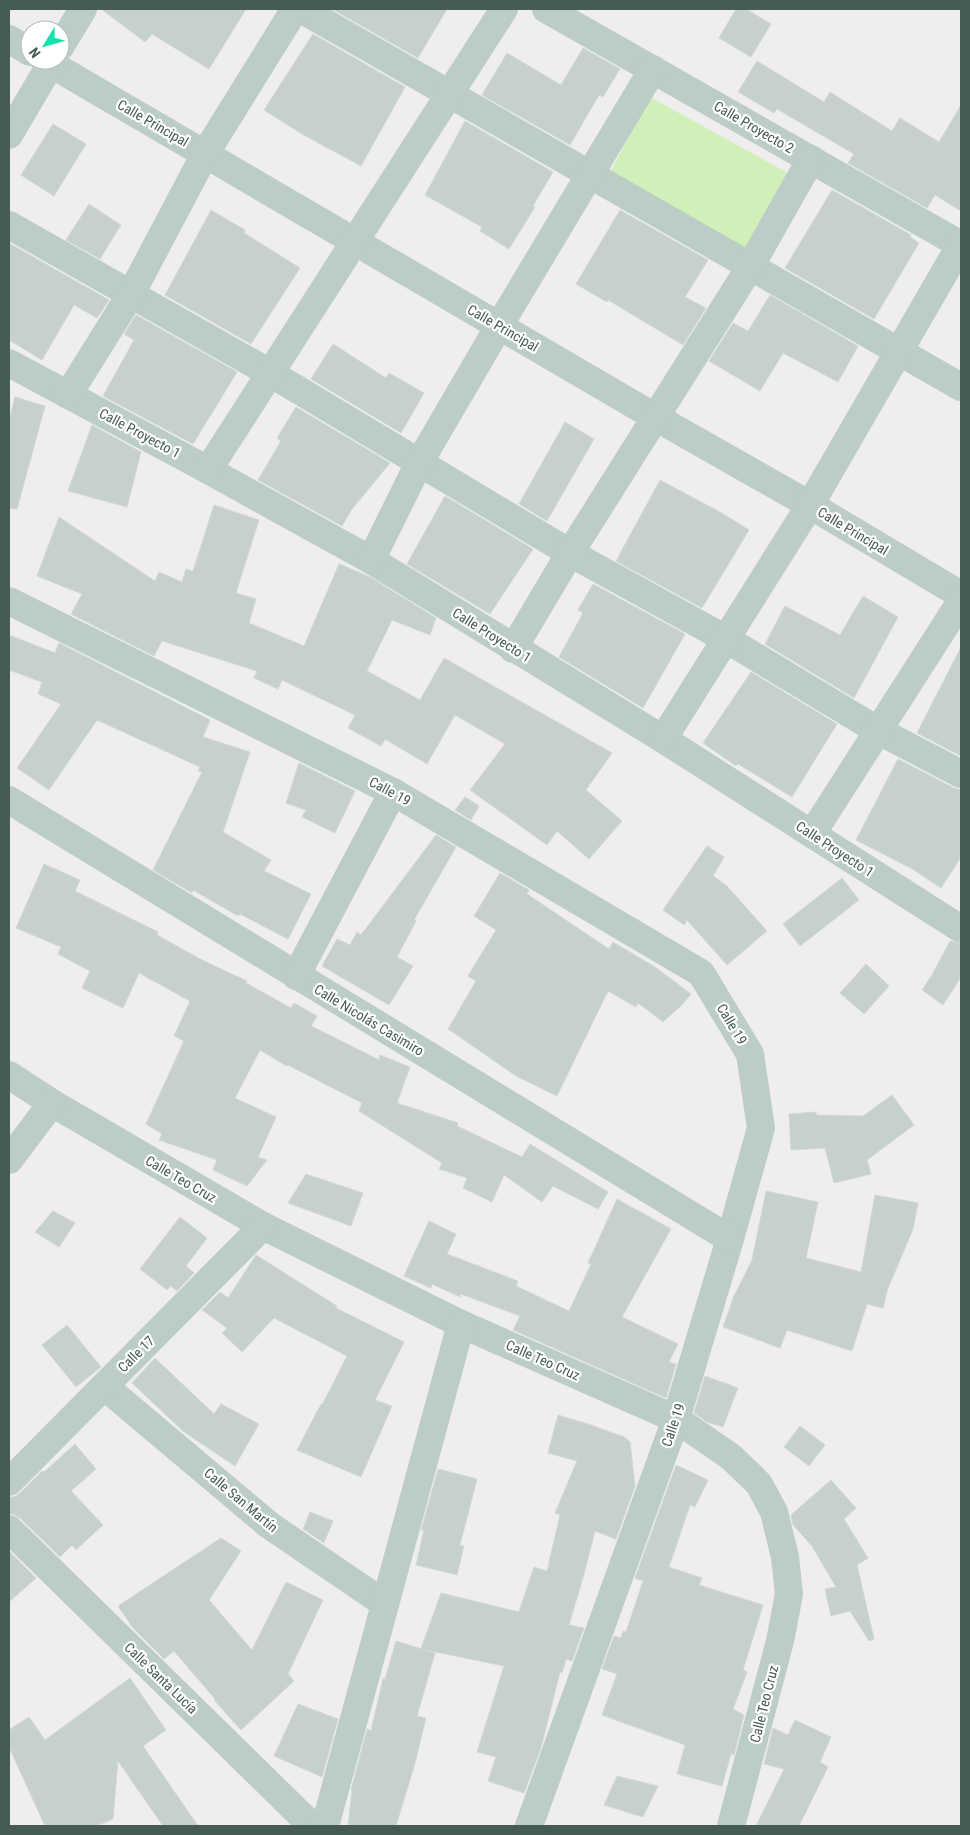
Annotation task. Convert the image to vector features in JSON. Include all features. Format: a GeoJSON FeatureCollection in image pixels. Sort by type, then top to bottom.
{"type":"FeatureCollection","features":[{"type":"Feature","properties":{"kind":"street"},"geometry":{"type":"LineString","coordinates":[[70,26],[83,9]]}},
{"type":"Feature","properties":{"kind":"street"},"geometry":{"type":"LineString","coordinates":[[68,394],[131,294],[205,154],[295,9]]}},
{"type":"Feature","properties":{"kind":"street"},"geometry":{"type":"LineString","coordinates":[[300,9],[961,387]]}},
{"type":"Feature","properties":{"kind":"street"},"geometry":{"type":"LineString","coordinates":[[208,470],[448,93],[504,9]]}},
{"type":"Feature","properties":{"kind":"street","name":"Calle Proyecto 2"},"geometry":{"type":"LineString","coordinates":[[546,9],[961,244]]}},
{"type":"Feature","properties":{"kind":"street"},"geometry":{"type":"LineString","coordinates":[[371,560],[419,463],[653,69]]}},
{"type":"Feature","properties":{"kind":"street"},"geometry":{"type":"LineString","coordinates":[[9,135],[41,70]]}},
{"type":"Feature","properties":{"kind":"street","name":"Calle Principal"},"geometry":{"type":"LineString","coordinates":[[68,70],[205,154],[655,417],[810,505],[961,595]]}},
{"type":"Feature","properties":{"kind":"street"},"geometry":{"type":"LineString","coordinates":[[514,649],[570,554],[750,266],[811,159]]}},
{"type":"Feature","properties":{"kind":"street"},"geometry":{"type":"LineString","coordinates":[[9,225],[270,373],[570,554],[726,640],[877,730],[961,774]]}},
{"type":"Feature","properties":{"kind":"street"},"geometry":{"type":"LineString","coordinates":[[663,739],[810,505],[961,244]]}},
{"type":"Feature","properties":{"kind":"street","name":"Calle Proyecto 1"},"geometry":{"type":"LineString","coordinates":[[9,363],[371,560],[959,923]]}},
{"type":"Feature","properties":{"kind":"street","name":"Calle 19"},"geometry":{"type":"LineString","coordinates":[[9,601],[392,792],[701,972],[750,1054],[761,1128],[730,1239],[676,1419],[529,1826]]}},
{"type":"Feature","properties":{"kind":"street"},"geometry":{"type":"LineString","coordinates":[[812,834],[961,601]]}},
{"type":"Feature","properties":{"kind":"street"},"geometry":{"type":"LineString","coordinates":[[296,976],[392,792]]}},
{"type":"Feature","properties":{"kind":"street","name":"Calle Nicolás Casimiro"},"geometry":{"type":"LineString","coordinates":[[9,800],[730,1239]]}},
{"type":"Feature","properties":{"kind":"street","name":"Calle Teo Cruz"},"geometry":{"type":"LineString","coordinates":[[9,1075],[52,1103],[263,1226],[461,1324],[676,1419],[731,1457],[759,1484],[774,1512],[785,1558],[789,1594],[780,1641],[731,1826]]}},
{"type":"Feature","properties":{"kind":"street"},"geometry":{"type":"LineString","coordinates":[[9,1160],[52,1103]]}},
{"type":"Feature","properties":{"kind":"street","name":"Calle 17"},"geometry":{"type":"LineString","coordinates":[[9,1482],[263,1226]]}},
{"type":"Feature","properties":{"kind":"street"},"geometry":{"type":"LineString","coordinates":[[325,1826],[461,1324]]}},
{"type":"Feature","properties":{"kind":"street","name":"Calle San Martín"},"geometry":{"type":"LineString","coordinates":[[104,1386],[269,1525],[385,1604]]}},
{"type":"Feature","properties":{"kind":"street","name":"Calle Santa Lucía"},"geometry":{"type":"LineString","coordinates":[[9,1529],[312,1826]]}},
{"type":"Feature","properties":{"kind":"green space"},"geometry":{"type":"Polygon","coordinates":[[[650,97],[788,173],[746,256],[608,176],[650,97]]]}},
{"type":"Feature","properties":{"kind":"building"},"geometry":{"type":"Polygon","coordinates":[[[101,9],[246,9],[209,69],[152,34],[145,42],[101,9]]]}},
{"type":"Feature","properties":{"kind":"building"},"geometry":{"type":"Polygon","coordinates":[[[332,9],[447,9],[418,58],[332,9]]]}},
{"type":"Feature","properties":{"kind":"building"},"geometry":{"type":"Polygon","coordinates":[[[736,9],[746,9],[771,24],[751,57],[719,38],[736,9]]]}},
{"type":"Feature","properties":{"kind":"building"},"geometry":{"type":"Polygon","coordinates":[[[313,34],[405,87],[361,166],[302,134],[264,110],[313,34]]]}},
{"type":"Feature","properties":{"kind":"building"},"geometry":{"type":"Polygon","coordinates":[[[583,48],[620,69],[603,97],[599,95],[570,145],[482,95],[507,53],[561,85],[583,48]]]}},
{"type":"Feature","properties":{"kind":"building"},"geometry":{"type":"Polygon","coordinates":[[[757,61],[824,102],[830,92],[892,131],[900,118],[939,142],[961,105],[961,211],[935,195],[927,208],[848,163],[854,154],[777,109],[774,113],[738,92],[757,61]]]}},
{"type":"Feature","properties":{"kind":"building"},"geometry":{"type":"Polygon","coordinates":[[[465,121],[553,172],[533,206],[535,207],[509,249],[480,231],[482,227],[425,195],[465,121]]]}},
{"type":"Feature","properties":{"kind":"building"},"geometry":{"type":"Polygon","coordinates":[[[53,124],[86,144],[54,196],[21,175],[53,124]]]}},
{"type":"Feature","properties":{"kind":"building"},"geometry":{"type":"Polygon","coordinates":[[[832,190],[911,235],[910,237],[919,243],[874,319],[785,268],[832,190]]]}},
{"type":"Feature","properties":{"kind":"building"},"geometry":{"type":"Polygon","coordinates":[[[89,204],[121,225],[100,259],[66,240],[89,204]]]}},
{"type":"Feature","properties":{"kind":"building"},"geometry":{"type":"Polygon","coordinates":[[[211,210],[245,230],[244,233],[300,268],[251,344],[165,295],[211,210]]]}},
{"type":"Feature","properties":{"kind":"building"},"geometry":{"type":"Polygon","coordinates":[[[620,210],[708,260],[685,297],[706,308],[683,345],[608,300],[607,302],[576,284],[620,210]]]}},
{"type":"Feature","properties":{"kind":"building"},"geometry":{"type":"Polygon","coordinates":[[[9,243],[109,300],[97,318],[74,305],[42,360],[9,340],[9,243]]]}},
{"type":"Feature","properties":{"kind":"building"},"geometry":{"type":"Polygon","coordinates":[[[770,295],[858,346],[838,382],[783,353],[760,391],[709,361],[733,323],[748,331],[770,295]]]}},
{"type":"Feature","properties":{"kind":"building"},"geometry":{"type":"Polygon","coordinates":[[[136,315],[237,372],[193,444],[103,396],[134,340],[124,334],[136,315]]]}},
{"type":"Feature","properties":{"kind":"building"},"geometry":{"type":"Polygon","coordinates":[[[333,344],[386,378],[389,373],[424,393],[401,433],[311,379],[333,344]]]}},
{"type":"Feature","properties":{"kind":"building"},"geometry":{"type":"Polygon","coordinates":[[[15,397],[45,406],[17,509],[9,508],[9,420],[15,397]]]}},
{"type":"Feature","properties":{"kind":"building"},"geometry":{"type":"Polygon","coordinates":[[[296,407],[390,463],[352,509],[342,526],[258,480],[281,441],[277,438],[296,407]]]}},
{"type":"Feature","properties":{"kind":"building"},"geometry":{"type":"Polygon","coordinates":[[[565,422],[594,439],[547,521],[519,504],[565,422]]]}},
{"type":"Feature","properties":{"kind":"building"},"geometry":{"type":"Polygon","coordinates":[[[92,425],[141,452],[127,507],[68,491],[92,425]]]}},
{"type":"Feature","properties":{"kind":"building"},"geometry":{"type":"Polygon","coordinates":[[[660,480],[749,530],[702,608],[616,561],[660,480]]]}},
{"type":"Feature","properties":{"kind":"building"},"geometry":{"type":"Polygon","coordinates":[[[445,496],[533,549],[490,614],[407,564],[445,496]]]}},
{"type":"Feature","properties":{"kind":"building"},"geometry":{"type":"Polygon","coordinates":[[[214,505],[259,520],[236,593],[256,599],[249,623],[304,646],[339,564],[370,577],[436,618],[430,635],[392,620],[367,671],[420,700],[444,658],[612,753],[586,790],[622,821],[589,859],[557,831],[547,845],[470,790],[505,744],[455,715],[427,764],[385,739],[381,746],[348,728],[355,715],[282,680],[278,689],[254,678],[257,671],[162,641],[154,656],[71,614],[82,594],[37,576],[59,517],[155,581],[159,572],[182,582],[186,569],[193,571],[214,505]]]}},
{"type":"Feature","properties":{"kind":"building"},"geometry":{"type":"Polygon","coordinates":[[[593,584],[685,634],[643,708],[559,657],[583,613],[578,610],[593,584]]]}},
{"type":"Feature","properties":{"kind":"building"},"geometry":{"type":"Polygon","coordinates":[[[863,596],[898,617],[854,698],[765,644],[785,606],[840,635],[863,596]]]}},
{"type":"Feature","properties":{"kind":"building"},"geometry":{"type":"Polygon","coordinates":[[[9,635],[55,653],[59,643],[210,720],[203,737],[250,752],[223,832],[271,860],[264,871],[311,894],[288,939],[240,914],[238,916],[193,890],[192,893],[153,870],[202,772],[198,771],[200,767],[97,720],[49,790],[17,768],[61,704],[38,694],[42,682],[9,670],[9,635]]]}},
{"type":"Feature","properties":{"kind":"building"},"geometry":{"type":"Polygon","coordinates":[[[961,647],[961,756],[917,733],[961,647]]]}},
{"type":"Feature","properties":{"kind":"building"},"geometry":{"type":"Polygon","coordinates":[[[751,672],[837,724],[792,797],[738,764],[736,766],[703,743],[751,672]]]}},
{"type":"Feature","properties":{"kind":"building"},"geometry":{"type":"Polygon","coordinates":[[[898,759],[961,790],[961,857],[941,888],[914,870],[856,840],[898,759]]]}},
{"type":"Feature","properties":{"kind":"building"},"geometry":{"type":"Polygon","coordinates":[[[299,763],[355,791],[335,833],[302,817],[306,810],[286,803],[299,763]]]}},
{"type":"Feature","properties":{"kind":"building"},"geometry":{"type":"Polygon","coordinates":[[[465,797],[479,806],[471,820],[455,810],[465,797]]]}},
{"type":"Feature","properties":{"kind":"building"},"geometry":{"type":"Polygon","coordinates":[[[436,835],[456,847],[414,920],[416,921],[397,957],[413,966],[389,1005],[322,966],[337,939],[350,945],[357,932],[361,935],[436,835]]]}},
{"type":"Feature","properties":{"kind":"building"},"geometry":{"type":"Polygon","coordinates":[[[707,846],[724,857],[713,876],[727,886],[767,931],[727,965],[687,920],[684,925],[663,910],[707,846]]]}},
{"type":"Feature","properties":{"kind":"building"},"geometry":{"type":"Polygon","coordinates":[[[44,864],[80,880],[75,891],[158,932],[157,935],[204,961],[247,981],[246,983],[291,1008],[294,1003],[317,1016],[311,1026],[379,1060],[380,1055],[410,1067],[397,1103],[458,1123],[457,1126],[522,1157],[530,1144],[608,1192],[598,1209],[553,1186],[542,1202],[504,1175],[492,1202],[463,1188],[467,1178],[439,1169],[442,1163],[359,1111],[362,1103],[287,1066],[260,1050],[235,1098],[276,1117],[258,1157],[267,1160],[247,1186],[213,1170],[217,1160],[159,1140],[162,1134],[146,1124],[184,1041],[174,1036],[190,1001],[139,973],[123,1008],[82,988],[90,971],[58,954],[61,947],[16,928],[44,864]]]}},
{"type":"Feature","properties":{"kind":"building"},"geometry":{"type":"Polygon","coordinates":[[[500,873],[529,890],[527,894],[609,949],[613,942],[655,967],[691,994],[663,1022],[638,1003],[636,1007],[608,991],[557,1096],[516,1076],[448,1029],[476,981],[468,976],[496,930],[474,916],[500,873]]]}},
{"type":"Feature","properties":{"kind":"building"},"geometry":{"type":"Polygon","coordinates":[[[842,878],[859,900],[800,946],[783,924],[842,878]]]}},
{"type":"Feature","properties":{"kind":"building"},"geometry":{"type":"Polygon","coordinates":[[[950,941],[961,944],[961,977],[943,1005],[922,990],[950,941]]]}},
{"type":"Feature","properties":{"kind":"building"},"geometry":{"type":"Polygon","coordinates":[[[866,964],[889,986],[864,1014],[840,993],[866,964]]]}},
{"type":"Feature","properties":{"kind":"building"},"geometry":{"type":"Polygon","coordinates":[[[892,1095],[914,1125],[867,1160],[871,1174],[834,1183],[825,1148],[791,1150],[789,1114],[816,1112],[816,1115],[863,1116],[892,1095]]]}},
{"type":"Feature","properties":{"kind":"building"},"geometry":{"type":"Polygon","coordinates":[[[306,1174],[363,1193],[351,1226],[288,1203],[306,1174]]]}},
{"type":"Feature","properties":{"kind":"building"},"geometry":{"type":"Polygon","coordinates":[[[766,1191],[818,1202],[806,1258],[861,1272],[875,1195],[918,1203],[913,1229],[887,1291],[883,1308],[867,1304],[852,1351],[787,1330],[780,1348],[723,1327],[734,1296],[752,1260],[766,1191]]]}},
{"type":"Feature","properties":{"kind":"building"},"geometry":{"type":"Polygon","coordinates":[[[617,1199],[671,1229],[622,1317],[678,1344],[669,1362],[676,1364],[666,1398],[513,1330],[520,1316],[461,1294],[460,1297],[432,1284],[431,1288],[404,1276],[429,1221],[456,1234],[447,1254],[518,1281],[516,1286],[569,1311],[591,1264],[588,1263],[617,1199]]]}},
{"type":"Feature","properties":{"kind":"building"},"geometry":{"type":"Polygon","coordinates":[[[53,1211],[75,1223],[59,1247],[35,1232],[53,1211]]]}},
{"type":"Feature","properties":{"kind":"building"},"geometry":{"type":"Polygon","coordinates":[[[180,1217],[207,1238],[186,1266],[194,1273],[177,1291],[171,1286],[167,1290],[140,1269],[180,1217]]]}},
{"type":"Feature","properties":{"kind":"building"},"geometry":{"type":"Polygon","coordinates":[[[256,1255],[337,1306],[336,1308],[404,1342],[375,1400],[392,1406],[361,1477],[297,1450],[347,1356],[274,1318],[242,1352],[222,1333],[227,1328],[202,1310],[220,1292],[228,1298],[256,1255]]]}},
{"type":"Feature","properties":{"kind":"building"},"geometry":{"type":"Polygon","coordinates":[[[67,1325],[101,1367],[76,1387],[42,1345],[67,1325]]]}},
{"type":"Feature","properties":{"kind":"building"},"geometry":{"type":"Polygon","coordinates":[[[155,1358],[214,1414],[221,1404],[259,1424],[235,1466],[184,1432],[132,1383],[155,1358]]]}},
{"type":"Feature","properties":{"kind":"building"},"geometry":{"type":"Polygon","coordinates":[[[705,1376],[738,1388],[723,1427],[707,1422],[694,1413],[705,1376]]]}},
{"type":"Feature","properties":{"kind":"building"},"geometry":{"type":"Polygon","coordinates":[[[558,1415],[624,1437],[630,1442],[635,1486],[616,1539],[595,1531],[569,1625],[584,1628],[572,1661],[566,1659],[562,1673],[560,1672],[541,1748],[524,1793],[488,1781],[496,1757],[477,1752],[504,1666],[421,1649],[441,1593],[519,1612],[534,1567],[547,1571],[560,1515],[555,1513],[577,1461],[548,1453],[558,1415]]]}},
{"type":"Feature","properties":{"kind":"building"},"geometry":{"type":"Polygon","coordinates":[[[800,1426],[825,1445],[809,1466],[784,1447],[800,1426]]]}},
{"type":"Feature","properties":{"kind":"building"},"geometry":{"type":"Polygon","coordinates":[[[75,1444],[96,1469],[71,1491],[103,1525],[76,1550],[72,1545],[60,1557],[20,1518],[9,1514],[9,1497],[14,1497],[20,1493],[42,1471],[44,1472],[75,1444]]]}},
{"type":"Feature","properties":{"kind":"building"},"geometry":{"type":"Polygon","coordinates":[[[676,1465],[708,1480],[695,1507],[690,1505],[669,1567],[702,1578],[699,1585],[763,1605],[743,1670],[747,1672],[733,1709],[744,1715],[734,1755],[731,1754],[722,1786],[677,1774],[685,1745],[602,1715],[617,1674],[602,1669],[614,1636],[621,1638],[623,1631],[626,1632],[643,1581],[635,1578],[676,1465]]]}},
{"type":"Feature","properties":{"kind":"building"},"geometry":{"type":"Polygon","coordinates":[[[438,1469],[477,1479],[460,1545],[464,1546],[457,1575],[416,1565],[424,1530],[421,1530],[438,1469]]]}},
{"type":"Feature","properties":{"kind":"building"},"geometry":{"type":"Polygon","coordinates":[[[831,1480],[856,1508],[844,1519],[868,1558],[857,1565],[874,1639],[869,1641],[850,1611],[831,1616],[825,1589],[836,1587],[812,1546],[793,1525],[791,1515],[831,1480]]]}},
{"type":"Feature","properties":{"kind":"building"},"geometry":{"type":"Polygon","coordinates":[[[310,1512],[333,1521],[324,1543],[303,1529],[310,1512]]]}},
{"type":"Feature","properties":{"kind":"building"},"geometry":{"type":"Polygon","coordinates":[[[221,1538],[241,1551],[209,1600],[252,1650],[286,1582],[323,1600],[288,1674],[294,1681],[241,1730],[174,1651],[164,1659],[133,1628],[118,1606],[221,1538]]]}},
{"type":"Feature","properties":{"kind":"building"},"geometry":{"type":"Polygon","coordinates":[[[9,1551],[36,1578],[9,1602],[9,1551]]]}},
{"type":"Feature","properties":{"kind":"building"},"geometry":{"type":"Polygon","coordinates":[[[396,1641],[435,1653],[417,1716],[426,1718],[414,1767],[396,1826],[348,1826],[351,1790],[367,1729],[371,1731],[383,1679],[385,1679],[396,1641]]]}},
{"type":"Feature","properties":{"kind":"building"},"geometry":{"type":"Polygon","coordinates":[[[130,1678],[166,1730],[143,1746],[198,1826],[163,1826],[118,1761],[113,1819],[96,1826],[45,1826],[9,1747],[9,1730],[29,1717],[45,1740],[130,1678]]]}},
{"type":"Feature","properties":{"kind":"building"},"geometry":{"type":"Polygon","coordinates":[[[298,1704],[338,1719],[322,1777],[274,1756],[298,1704]]]}},
{"type":"Feature","properties":{"kind":"building"},"geometry":{"type":"Polygon","coordinates":[[[795,1720],[831,1737],[820,1762],[828,1767],[799,1826],[756,1826],[784,1769],[764,1764],[773,1728],[788,1735],[795,1720]]]}},
{"type":"Feature","properties":{"kind":"building"},"geometry":{"type":"Polygon","coordinates":[[[617,1776],[658,1786],[643,1817],[604,1805],[617,1776]]]}}]}
